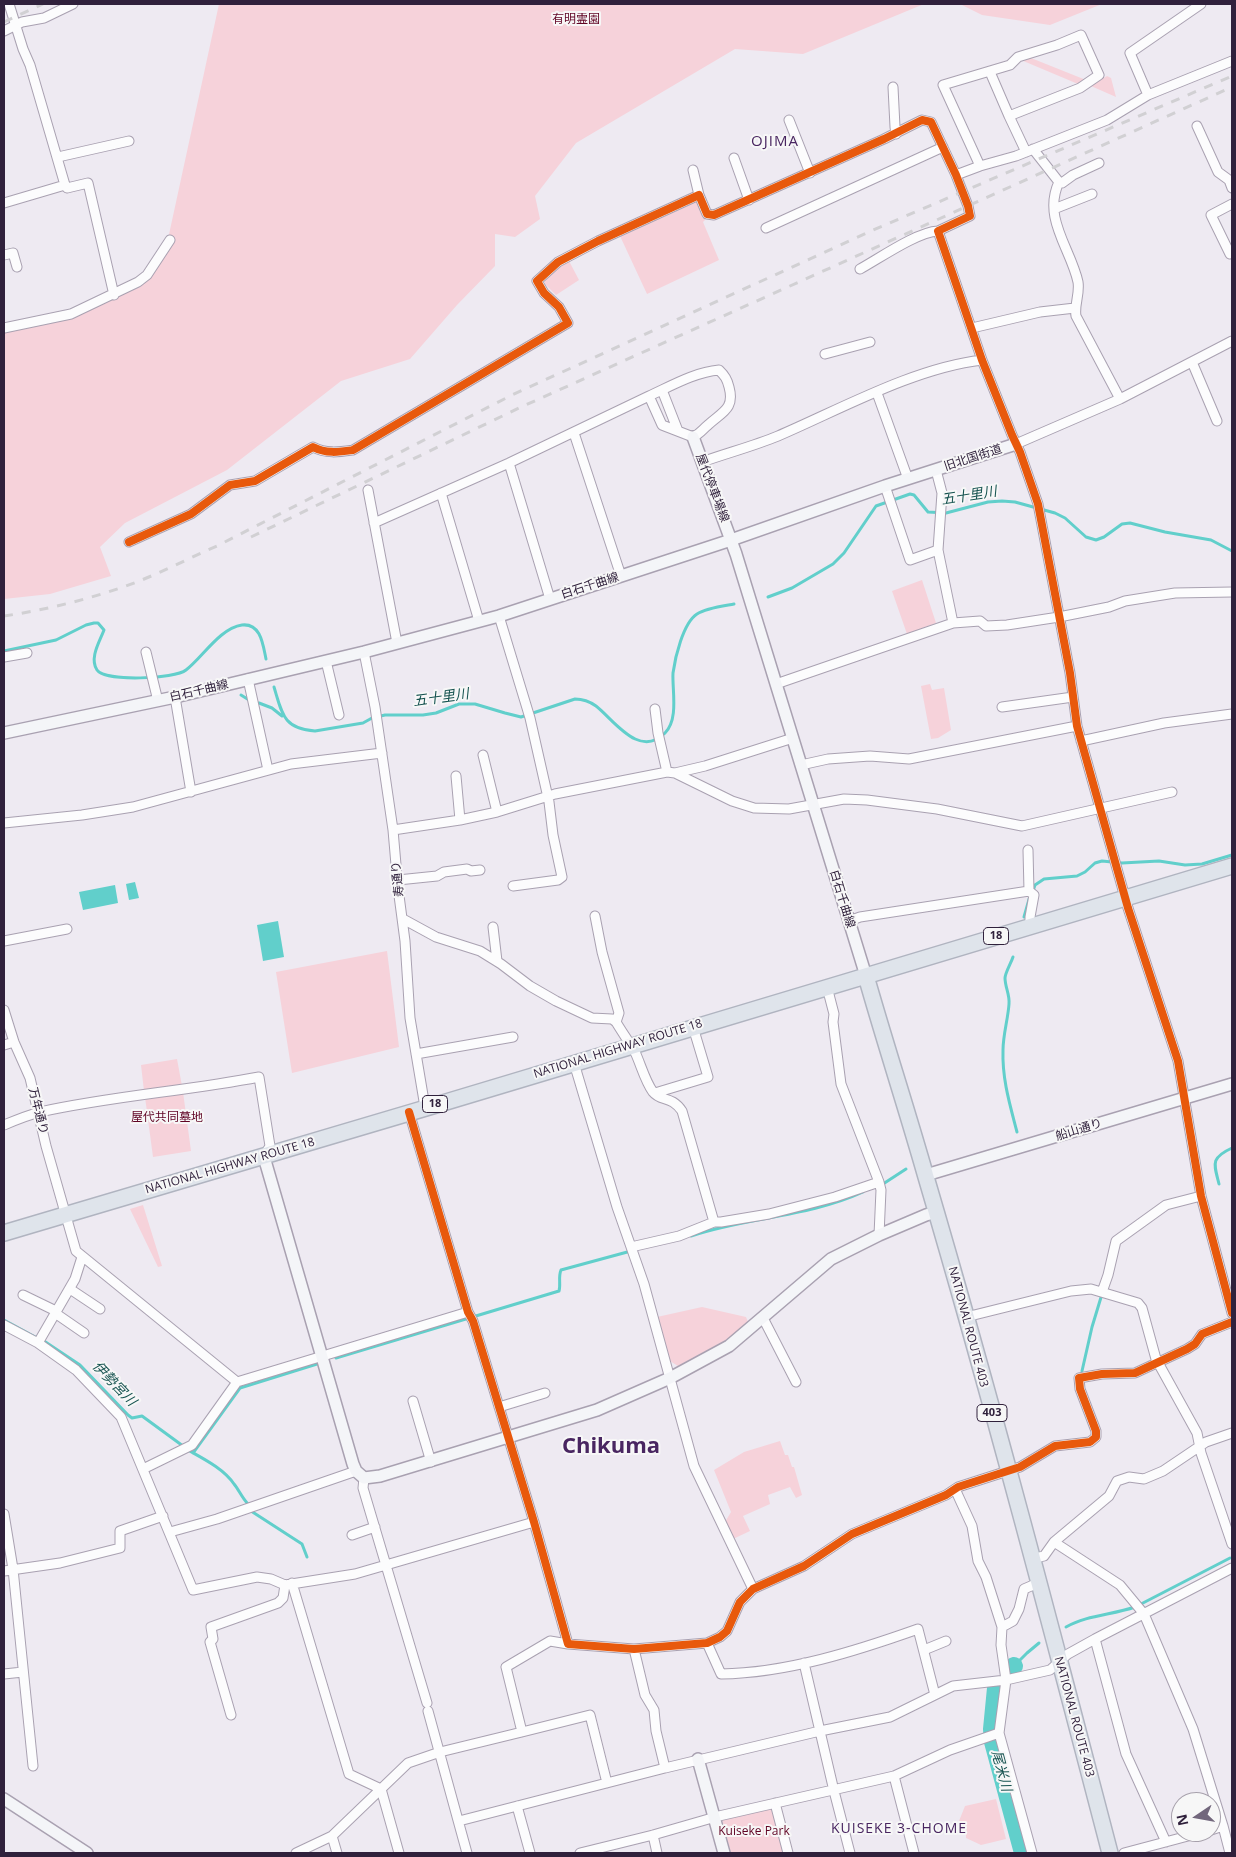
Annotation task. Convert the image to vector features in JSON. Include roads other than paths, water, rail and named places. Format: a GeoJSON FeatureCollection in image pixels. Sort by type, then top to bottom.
{"type":"FeatureCollection","features":[{"type":"Feature","properties":{"kind":"highway","name":"NATIONAL HIGHWAY ROUTE 18"},"geometry":{"type":"LineString","coordinates":[[4,1233],[264,1157],[631,1045],[1232,866]]}},
{"type":"Feature","properties":{"kind":"highway","name":"NATIONAL ROUTE 403"},"geometry":{"type":"LineString","coordinates":[[866,976],[926,1175],[966,1317],[1110,1853]]}},
{"type":"Feature","properties":{"kind":"street"},"geometry":{"type":"LineString","coordinates":[[9,4],[30,65],[65,185]]}},
{"type":"Feature","properties":{"kind":"street"},"geometry":{"type":"LineString","coordinates":[[4,31],[22,22],[44,18],[72,4]]}},
{"type":"Feature","properties":{"kind":"street"},"geometry":{"type":"LineString","coordinates":[[1148,95],[1130,53],[1201,4]]}},
{"type":"Feature","properties":{"kind":"street"},"geometry":{"type":"LineString","coordinates":[[980,166],[943,85],[1010,65],[1018,57],[1057,46],[1081,34],[1099,76],[1080,88],[1010,116]]}},
{"type":"Feature","properties":{"kind":"street"},"geometry":{"type":"LineString","coordinates":[[956,175],[1030,151],[1107,120],[1148,95],[1232,61]]}},
{"type":"Feature","properties":{"kind":"street"},"geometry":{"type":"LineString","coordinates":[[990,72],[1010,116],[1030,151],[1058,182]]}},
{"type":"Feature","properties":{"kind":"street"},"geometry":{"type":"LineString","coordinates":[[894,87],[894,127],[896,134]]}},
{"type":"Feature","properties":{"kind":"street"},"geometry":{"type":"LineString","coordinates":[[789,120],[810,173]]}},
{"type":"Feature","properties":{"kind":"street"},"geometry":{"type":"LineString","coordinates":[[694,170],[699,195],[706,214],[714,215],[896,134],[922,120],[931,122],[956,175],[970,216],[938,231],[915,238],[860,269]]}},
{"type":"Feature","properties":{"kind":"street"},"geometry":{"type":"LineString","coordinates":[[1198,126],[1218,172],[1228,180],[1232,188]]}},
{"type":"Feature","properties":{"kind":"street"},"geometry":{"type":"LineString","coordinates":[[58,157],[129,141]]}},
{"type":"Feature","properties":{"kind":"street"},"geometry":{"type":"LineString","coordinates":[[766,228],[943,147]]}},
{"type":"Feature","properties":{"kind":"street"},"geometry":{"type":"LineString","coordinates":[[734,158],[749,200]]}},
{"type":"Feature","properties":{"kind":"street"},"geometry":{"type":"LineString","coordinates":[[1058,182],[1062,183],[1072,174],[1099,163]]}},
{"type":"Feature","properties":{"kind":"street"},"geometry":{"type":"LineString","coordinates":[[1058,182],[1054,209],[1059,236],[1074,269],[1078,285],[1075,308],[1076,316],[1120,399]]}},
{"type":"Feature","properties":{"kind":"street"},"geometry":{"type":"LineString","coordinates":[[4,203],[65,185],[67,188],[88,183],[114,295]]}},
{"type":"Feature","properties":{"kind":"street"},"geometry":{"type":"LineString","coordinates":[[1054,209],[1092,194]]}},
{"type":"Feature","properties":{"kind":"street"},"geometry":{"type":"LineString","coordinates":[[129,542],[192,514],[230,485],[255,481],[313,446],[322,452],[353,450],[568,323],[559,307],[544,293],[537,281],[558,262],[598,241],[699,195]]}},
{"type":"Feature","properties":{"kind":"street"},"geometry":{"type":"LineString","coordinates":[[1232,204],[1211,214],[1230,254],[1232,253]]}},
{"type":"Feature","properties":{"kind":"street"},"geometry":{"type":"LineString","coordinates":[[938,231],[982,360],[1031,479],[1038,504],[1070,673],[1077,726],[1126,898],[1172,1041],[1202,1196],[1232,1313]]}},
{"type":"Feature","properties":{"kind":"street"},"geometry":{"type":"LineString","coordinates":[[4,328],[71,314],[114,295],[147,275],[170,240]]}},
{"type":"Feature","properties":{"kind":"street"},"geometry":{"type":"LineString","coordinates":[[4,255],[12,253],[17,267]]}},
{"type":"Feature","properties":{"kind":"street"},"geometry":{"type":"LineString","coordinates":[[972,328],[1040,312],[1075,308]]}},
{"type":"Feature","properties":{"kind":"street","name":"旧北国街道"},"geometry":{"type":"LineString","coordinates":[[731,540],[885,486],[1016,444],[1120,399],[1232,341]]}},
{"type":"Feature","properties":{"kind":"street"},"geometry":{"type":"LineString","coordinates":[[825,354],[870,342]]}},
{"type":"Feature","properties":{"kind":"street"},"geometry":{"type":"LineString","coordinates":[[702,462],[776,436],[894,384],[971,361],[982,360]]}},
{"type":"Feature","properties":{"kind":"street"},"geometry":{"type":"LineString","coordinates":[[1192,362],[1217,420]]}},
{"type":"Feature","properties":{"kind":"street"},"geometry":{"type":"LineString","coordinates":[[374,523],[574,433],[649,396],[662,390],[712,371],[719,370],[726,376],[731,395],[730,403],[719,417],[700,434],[693,437],[662,425],[649,396]]}},
{"type":"Feature","properties":{"kind":"street"},"geometry":{"type":"LineString","coordinates":[[662,390],[678,431]]}},
{"type":"Feature","properties":{"kind":"street"},"geometry":{"type":"LineString","coordinates":[[877,393],[908,479]]}},
{"type":"Feature","properties":{"kind":"street"},"geometry":{"type":"LineString","coordinates":[[574,433],[621,576]]}},
{"type":"Feature","properties":{"kind":"street","name":"屋代停車場線"},"geometry":{"type":"LineString","coordinates":[[693,437],[731,540]]}},
{"type":"Feature","properties":{"kind":"street"},"geometry":{"type":"LineString","coordinates":[[509,463],[550,599]]}},
{"type":"Feature","properties":{"kind":"street"},"geometry":{"type":"LineString","coordinates":[[936,470],[942,493],[938,550],[954,623]]}},
{"type":"Feature","properties":{"kind":"street"},"geometry":{"type":"LineString","coordinates":[[885,486],[910,560],[938,550]]}},
{"type":"Feature","properties":{"kind":"street"},"geometry":{"type":"LineString","coordinates":[[368,490],[397,643]]}},
{"type":"Feature","properties":{"kind":"street"},"geometry":{"type":"LineString","coordinates":[[441,493],[479,621]]}},
{"type":"Feature","properties":{"kind":"street","name":"白石千曲線"},"geometry":{"type":"LineString","coordinates":[[4,733],[158,701],[364,652],[499,616],[731,540],[866,976]]}},
{"type":"Feature","properties":{"kind":"street"},"geometry":{"type":"LineString","coordinates":[[776,684],[954,623],[980,621],[986,626],[1007,625],[1175,593],[1232,592]]}},
{"type":"Feature","properties":{"kind":"street"},"geometry":{"type":"LineString","coordinates":[[499,616],[529,715],[562,877],[558,880],[541,879],[513,886]]}},
{"type":"Feature","properties":{"kind":"street"},"geometry":{"type":"LineString","coordinates":[[146,652],[158,701]]}},
{"type":"Feature","properties":{"kind":"street","name":"寿通り"},"geometry":{"type":"LineString","coordinates":[[364,652],[376,710],[393,830],[410,1018],[425,1107]]}},
{"type":"Feature","properties":{"kind":"street"},"geometry":{"type":"LineString","coordinates":[[4,657],[27,654]]}},
{"type":"Feature","properties":{"kind":"street"},"geometry":{"type":"LineString","coordinates":[[326,661],[339,715]]}},
{"type":"Feature","properties":{"kind":"street"},"geometry":{"type":"LineString","coordinates":[[248,679],[268,770]]}},
{"type":"Feature","properties":{"kind":"street"},"geometry":{"type":"LineString","coordinates":[[175,696],[191,792]]}},
{"type":"Feature","properties":{"kind":"street"},"geometry":{"type":"LineString","coordinates":[[1002,707],[1073,697]]}},
{"type":"Feature","properties":{"kind":"street"},"geometry":{"type":"LineString","coordinates":[[655,709],[659,737],[671,773],[732,801],[754,808],[789,809],[844,798],[937,809],[1022,826],[1172,792]]}},
{"type":"Feature","properties":{"kind":"street"},"geometry":{"type":"LineString","coordinates":[[1081,740],[1164,723],[1215,718],[1232,714]]}},
{"type":"Feature","properties":{"kind":"street"},"geometry":{"type":"LineString","coordinates":[[801,765],[828,759],[870,756],[909,759],[1077,726]]}},
{"type":"Feature","properties":{"kind":"street"},"geometry":{"type":"LineString","coordinates":[[393,830],[460,820],[497,812],[546,797],[705,766],[793,738]]}},
{"type":"Feature","properties":{"kind":"street"},"geometry":{"type":"LineString","coordinates":[[4,822],[82,815],[133,807],[268,770],[312,760],[328,760],[382,753]]}},
{"type":"Feature","properties":{"kind":"street"},"geometry":{"type":"LineString","coordinates":[[483,755],[497,812]]}},
{"type":"Feature","properties":{"kind":"street"},"geometry":{"type":"LineString","coordinates":[[456,776],[460,820]]}},
{"type":"Feature","properties":{"kind":"street"},"geometry":{"type":"LineString","coordinates":[[1028,850],[1031,893],[1030,927]]}},
{"type":"Feature","properties":{"kind":"street"},"geometry":{"type":"LineString","coordinates":[[398,880],[436,876],[444,872],[468,869],[471,871],[480,870]]}},
{"type":"Feature","properties":{"kind":"street"},"geometry":{"type":"LineString","coordinates":[[848,921],[870,916],[1031,893]]}},
{"type":"Feature","properties":{"kind":"street"},"geometry":{"type":"LineString","coordinates":[[595,916],[602,952],[619,1013],[616,1022]]}},
{"type":"Feature","properties":{"kind":"street"},"geometry":{"type":"LineString","coordinates":[[402,919],[436,937],[480,951],[497,961],[517,978],[556,1001],[592,1018],[612,1019],[616,1022],[631,1045],[655,1093],[658,1096],[672,1100],[682,1110],[714,1222]]}},
{"type":"Feature","properties":{"kind":"street"},"geometry":{"type":"LineString","coordinates":[[493,927],[497,961]]}},
{"type":"Feature","properties":{"kind":"street"},"geometry":{"type":"LineString","coordinates":[[4,941],[67,929]]}},
{"type":"Feature","properties":{"kind":"street"},"geometry":{"type":"LineString","coordinates":[[826,987],[834,1014],[832,1022],[841,1084],[880,1182],[880,1235]]}},
{"type":"Feature","properties":{"kind":"street","name":"万年通り"},"geometry":{"type":"LineString","coordinates":[[4,1010],[14,1042],[30,1078],[76,1251],[82,1257]]}},
{"type":"Feature","properties":{"kind":"street"},"geometry":{"type":"LineString","coordinates":[[655,1093],[708,1077],[693,1027]]}},
{"type":"Feature","properties":{"kind":"street"},"geometry":{"type":"LineString","coordinates":[[416,1054],[513,1037]]}},
{"type":"Feature","properties":{"kind":"street"},"geometry":{"type":"LineString","coordinates":[[4,1045],[14,1042]]}},
{"type":"Feature","properties":{"kind":"street"},"geometry":{"type":"LineString","coordinates":[[574,1063],[670,1378],[694,1466],[753,1589]]}},
{"type":"Feature","properties":{"kind":"street"},"geometry":{"type":"LineString","coordinates":[[4,1125],[39,1112],[260,1077],[270,1146],[264,1157],[360,1475],[428,1707],[468,1853]]}},
{"type":"Feature","properties":{"kind":"street","name":"船山通り"},"geometry":{"type":"LineString","coordinates":[[926,1175],[1232,1084]]}},
{"type":"Feature","properties":{"kind":"street"},"geometry":{"type":"LineString","coordinates":[[409,1112],[534,1522],[568,1644]]}},
{"type":"Feature","properties":{"kind":"street"},"geometry":{"type":"LineString","coordinates":[[632,1251],[679,1236],[714,1222],[769,1214],[835,1197],[880,1182]]}},
{"type":"Feature","properties":{"kind":"street"},"geometry":{"type":"LineString","coordinates":[[1102,1292],[1116,1242],[1166,1205],[1202,1196]]}},
{"type":"Feature","properties":{"kind":"street"},"geometry":{"type":"LineString","coordinates":[[170,1532],[360,1475],[380,1476],[431,1462],[597,1410],[670,1378],[729,1346],[825,1263],[880,1235],[936,1212]]}},
{"type":"Feature","properties":{"kind":"street"},"geometry":{"type":"LineString","coordinates":[[38,1343],[75,1279],[82,1257],[237,1382]]}},
{"type":"Feature","properties":{"kind":"street"},"geometry":{"type":"LineString","coordinates":[[70,1288],[100,1309]]}},
{"type":"Feature","properties":{"kind":"street"},"geometry":{"type":"LineString","coordinates":[[966,1317],[1071,1290],[1091,1289],[1138,1303],[1142,1308],[1151,1345],[1158,1362],[1197,1434],[1232,1544]]}},
{"type":"Feature","properties":{"kind":"street"},"geometry":{"type":"LineString","coordinates":[[23,1295],[55,1312],[84,1334]]}},
{"type":"Feature","properties":{"kind":"street"},"geometry":{"type":"LineString","coordinates":[[144,1469],[187,1448],[237,1382],[323,1356],[470,1316]]}},
{"type":"Feature","properties":{"kind":"street"},"geometry":{"type":"LineString","coordinates":[[763,1318],[796,1382]]}},
{"type":"Feature","properties":{"kind":"street"},"geometry":{"type":"LineString","coordinates":[[522,1732],[506,1667],[550,1641],[634,1649],[707,1643],[720,1637],[727,1631],[740,1602],[753,1589],[804,1566],[852,1534],[946,1495],[955,1489],[1020,1467],[1055,1446],[1090,1442],[1096,1437],[1094,1424],[1080,1389],[1079,1378],[1102,1374],[1135,1373],[1187,1349],[1195,1344],[1202,1334],[1232,1322]]}},
{"type":"Feature","properties":{"kind":"street"},"geometry":{"type":"LineString","coordinates":[[4,1325],[38,1343],[76,1370],[121,1417],[193,1590],[257,1577],[288,1584],[355,1574],[534,1522]]}},
{"type":"Feature","properties":{"kind":"street"},"geometry":{"type":"LineString","coordinates":[[499,1406],[545,1393]]}},
{"type":"Feature","properties":{"kind":"street"},"geometry":{"type":"LineString","coordinates":[[413,1401],[431,1462]]}},
{"type":"Feature","properties":{"kind":"street"},"geometry":{"type":"LineString","coordinates":[[1031,1559],[1044,1556],[1054,1542],[1109,1496],[1117,1481],[1129,1476],[1144,1479],[1163,1471],[1206,1442],[1232,1433]]}},
{"type":"Feature","properties":{"kind":"street"},"geometry":{"type":"LineString","coordinates":[[955,1489],[972,1526],[978,1561],[986,1577],[1002,1627],[1001,1644],[1006,1680],[994,1735],[1032,1853]]}},
{"type":"Feature","properties":{"kind":"street"},"geometry":{"type":"LineString","coordinates":[[8,1570],[60,1563],[120,1548],[120,1531],[163,1516]]}},
{"type":"Feature","properties":{"kind":"street"},"geometry":{"type":"LineString","coordinates":[[4,1519],[8,1570],[24,1672],[33,1766]]}},
{"type":"Feature","properties":{"kind":"street"},"geometry":{"type":"LineString","coordinates":[[352,1535],[375,1527]]}},
{"type":"Feature","properties":{"kind":"street"},"geometry":{"type":"LineString","coordinates":[[1054,1542],[1120,1585],[1144,1614],[1193,1729],[1230,1853]]}},
{"type":"Feature","properties":{"kind":"street"},"geometry":{"type":"LineString","coordinates":[[459,1821],[698,1759],[890,1717],[953,1686],[1006,1680],[1050,1670],[1068,1654],[1232,1568]]}},
{"type":"Feature","properties":{"kind":"street"},"geometry":{"type":"LineString","coordinates":[[231,1714],[210,1642],[213,1639],[211,1627],[278,1603],[283,1598],[288,1584]]}},
{"type":"Feature","properties":{"kind":"street"},"geometry":{"type":"LineString","coordinates":[[288,1584],[349,1774],[381,1789],[399,1853]]}},
{"type":"Feature","properties":{"kind":"street"},"geometry":{"type":"LineString","coordinates":[[1002,1627],[1013,1621],[1019,1609],[1024,1589],[1038,1584]]}},
{"type":"Feature","properties":{"kind":"street"},"geometry":{"type":"LineString","coordinates":[[707,1643],[721,1674],[739,1674],[804,1663],[873,1645],[918,1629],[935,1695]]}},
{"type":"Feature","properties":{"kind":"street"},"geometry":{"type":"LineString","coordinates":[[1095,1639],[1126,1754],[1166,1842]]}},
{"type":"Feature","properties":{"kind":"street"},"geometry":{"type":"LineString","coordinates":[[924,1650],[946,1641]]}},
{"type":"Feature","properties":{"kind":"street"},"geometry":{"type":"LineString","coordinates":[[634,1649],[644,1695],[654,1710],[656,1730],[665,1768]]}},
{"type":"Feature","properties":{"kind":"street"},"geometry":{"type":"LineString","coordinates":[[804,1663],[850,1853]]}},
{"type":"Feature","properties":{"kind":"street"},"geometry":{"type":"LineString","coordinates":[[4,1674],[24,1672]]}},
{"type":"Feature","properties":{"kind":"street"},"geometry":{"type":"LineString","coordinates":[[296,1853],[332,1836],[408,1763],[440,1752],[590,1715],[607,1783]]}},
{"type":"Feature","properties":{"kind":"street"},"geometry":{"type":"LineString","coordinates":[[580,1853],[593,1852],[714,1818],[894,1776],[950,1750],[994,1735]]}},
{"type":"Feature","properties":{"kind":"street"},"geometry":{"type":"LineString","coordinates":[[698,1759],[724,1853]]}},
{"type":"Feature","properties":{"kind":"street"},"geometry":{"type":"LineString","coordinates":[[894,1776],[914,1853]]}},
{"type":"Feature","properties":{"kind":"street"},"geometry":{"type":"LineString","coordinates":[[4,1800],[87,1853]]}},
{"type":"Feature","properties":{"kind":"street"},"geometry":{"type":"LineString","coordinates":[[775,1803],[788,1853]]}},
{"type":"Feature","properties":{"kind":"street"},"geometry":{"type":"LineString","coordinates":[[517,1806],[530,1853]]}},
{"type":"Feature","properties":{"kind":"street"},"geometry":{"type":"LineString","coordinates":[[653,1835],[657,1853]]}},
{"type":"Feature","properties":{"kind":"street"},"geometry":{"type":"LineString","coordinates":[[332,1836],[337,1853]]}},
{"type":"Feature","properties":{"kind":"street"},"geometry":{"type":"LineString","coordinates":[[1124,1853],[1171,1841]]}},
{"type":"Feature","properties":{"kind":"water"},"geometry":{"type":"Polygon","coordinates":[[[135,882],[139,898],[129,900],[126,884],[135,882]]]}},
{"type":"Feature","properties":{"kind":"water"},"geometry":{"type":"Polygon","coordinates":[[[115,885],[118,903],[83,910],[79,892],[115,885]]]}},
{"type":"Feature","properties":{"kind":"water"},"geometry":{"type":"Polygon","coordinates":[[[278,921],[284,957],[263,961],[257,925],[278,921]]]}},
{"type":"Feature","properties":{"kind":"waterway","name":"五十里川"},"geometry":{"type":"LineString","coordinates":[[768,597],[792,588],[833,564],[844,553],[876,506],[910,494],[914,495],[928,512],[946,513],[988,502],[1015,502],[1055,513],[1065,518],[1086,537],[1096,540],[1104,537],[1122,524],[1130,523],[1165,532],[1211,540],[1232,551]]}},
{"type":"Feature","properties":{"kind":"waterway","name":"五十里川"},"geometry":{"type":"LineString","coordinates":[[274,687],[279,705],[286,718],[290,723],[304,730],[315,731],[363,723],[372,718],[385,715],[436,713],[459,704],[475,704],[521,717],[578,699],[593,704],[619,728],[636,740],[646,742],[655,740],[665,733],[672,720],[674,667],[680,641],[688,625],[701,612],[734,604]]}},
{"type":"Feature","properties":{"kind":"waterway","name":"五十里川"},"geometry":{"type":"LineString","coordinates":[[4,651],[56,640],[86,625],[98,623],[104,630],[94,660],[97,670],[103,674],[126,678],[155,677],[186,670],[219,637],[234,627],[248,625],[257,631],[260,636],[266,659]]}},
{"type":"Feature","properties":{"kind":"waterway"},"geometry":{"type":"LineString","coordinates":[[241,695],[249,700]]}},
{"type":"Feature","properties":{"kind":"waterway"},"geometry":{"type":"LineString","coordinates":[[259,703],[272,708],[282,716]]}},
{"type":"Feature","properties":{"kind":"waterway"},"geometry":{"type":"LineString","coordinates":[[1033,891],[1035,885],[1044,879],[1077,876],[1095,863],[1102,861],[1122,863],[1159,861],[1185,865],[1202,864],[1232,855]]}},
{"type":"Feature","properties":{"kind":"waterway"},"geometry":{"type":"LineString","coordinates":[[1024,917],[1030,896]]}},
{"type":"Feature","properties":{"kind":"waterway"},"geometry":{"type":"LineString","coordinates":[[1013,957],[1005,978],[1009,1001],[1003,1061],[1007,1092],[1017,1132]]}},
{"type":"Feature","properties":{"kind":"waterway"},"geometry":{"type":"LineString","coordinates":[[1219,1184],[1215,1162],[1220,1155],[1232,1148]]}},
{"type":"Feature","properties":{"kind":"waterway"},"geometry":{"type":"LineString","coordinates":[[883,1184],[906,1169]]}},
{"type":"Feature","properties":{"kind":"waterway"},"geometry":{"type":"LineString","coordinates":[[691,1236],[821,1207],[863,1192]]}},
{"type":"Feature","properties":{"kind":"waterway"},"geometry":{"type":"LineString","coordinates":[[336,1358],[559,1291],[561,1270],[631,1251]]}},
{"type":"Feature","properties":{"kind":"waterway"},"geometry":{"type":"LineString","coordinates":[[1082,1371],[1102,1294]]}},
{"type":"Feature","properties":{"kind":"waterway","name":"伊勢宮川"},"geometry":{"type":"LineString","coordinates":[[4,1320],[37,1338]]}},
{"type":"Feature","properties":{"kind":"waterway","name":"伊勢宮川"},"geometry":{"type":"LineString","coordinates":[[44,1341],[80,1365],[128,1415],[132,1418],[142,1416],[183,1446]]}},
{"type":"Feature","properties":{"kind":"waterway"},"geometry":{"type":"LineString","coordinates":[[193,1453],[240,1388],[317,1364]]}},
{"type":"Feature","properties":{"kind":"waterway"},"geometry":{"type":"LineString","coordinates":[[188,1450],[225,1474],[248,1504]]}},
{"type":"Feature","properties":{"kind":"waterway"},"geometry":{"type":"LineString","coordinates":[[251,1511],[302,1544],[307,1557]]}},
{"type":"Feature","properties":{"kind":"waterway","name":"尾米川"},"geometry":{"type":"LineString","coordinates":[[1141,1604],[1230,1558]]}},
{"type":"Feature","properties":{"kind":"waterway","name":"尾米川"},"geometry":{"type":"LineString","coordinates":[[1066,1627],[1082,1620],[1135,1607]]}},
{"type":"Feature","properties":{"kind":"waterway"},"geometry":{"type":"LineString","coordinates":[[1014,1666],[1039,1643]]}},
{"type":"Feature","properties":{"kind":"waterway","name":"尾米川"},"geometry":{"type":"LineString","coordinates":[[1011,1670],[1014,1666]]}},
{"type":"Feature","properties":{"kind":"waterway","name":"尾米川"},"geometry":{"type":"LineString","coordinates":[[996,1688],[992,1729],[993,1742],[1023,1853]]}},
{"type":"Feature","properties":{"kind":"railway"},"geometry":{"type":"LineString","coordinates":[[4,22],[43,4]]}},
{"type":"Feature","properties":{"kind":"railway"},"geometry":{"type":"LineString","coordinates":[[4,616],[50,608],[81,600],[126,586],[161,572],[217,546],[512,395],[871,231],[1232,76]]}},
{"type":"Feature","properties":{"kind":"railway"},"geometry":{"type":"LineString","coordinates":[[251,537],[519,408],[1232,87]]}},
{"type":"Feature","properties":{"kind":"district","name":"OJIMA"},"geometry":{"type":"Point","coordinates":[775,142]}},
{"type":"Feature","properties":{"kind":"district","name":"Chikuma"},"geometry":{"type":"Point","coordinates":[611,1447]}},
{"type":"Feature","properties":{"kind":"district","name":"KUISEKE 3-CHOME"},"geometry":{"type":"Point","coordinates":[899,1829]}},
{"type":"Feature","properties":{"kind":"park label","name":"有明霊園"},"geometry":{"type":"Point","coordinates":[576,20]}},
{"type":"Feature","properties":{"kind":"park label","name":"屋代共同墓地"},"geometry":{"type":"Point","coordinates":[167,1118]}},
{"type":"Feature","properties":{"kind":"park label","name":"Kuiseke Park"},"geometry":{"type":"Point","coordinates":[754,1832]}}]}
